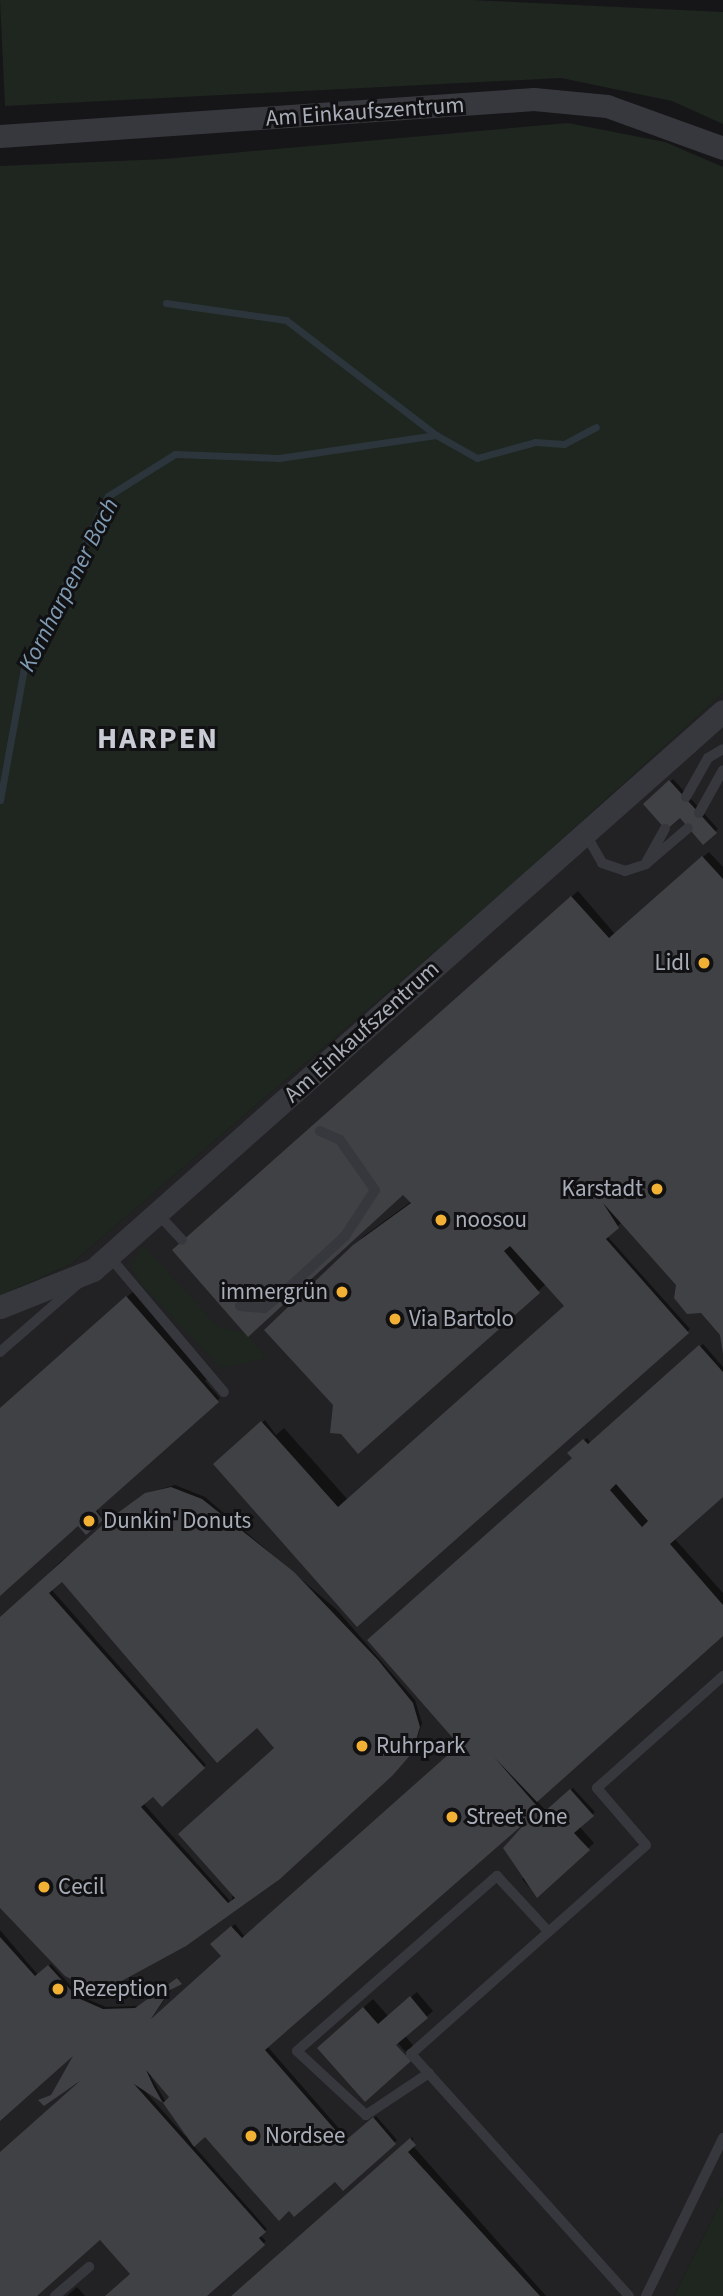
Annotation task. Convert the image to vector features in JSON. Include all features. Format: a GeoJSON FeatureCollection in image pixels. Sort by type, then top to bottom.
{"type":"FeatureCollection","features":[{"type":"Feature","properties":{"kind":"street","name":"Am Einkaufszentrum"},"geometry":{"type":"LineString","coordinates":[[0,136],[534,99],[607,106],[723,148]]}},
{"type":"Feature","properties":{"kind":"street","name":"Am Einkaufszentrum"},"geometry":{"type":"LineString","coordinates":[[101,1263],[723,711]]}},
{"type":"Feature","properties":{"kind":"street"},"geometry":{"type":"LineString","coordinates":[[0,1307],[101,1263]]}},
{"type":"Feature","properties":{"kind":"lane"},"geometry":{"type":"LineString","coordinates":[[686,797],[708,758],[723,749]]}},
{"type":"Feature","properties":{"kind":"lane"},"geometry":{"type":"LineString","coordinates":[[699,813],[723,770]]}},
{"type":"Feature","properties":{"kind":"lane"},"geometry":{"type":"LineString","coordinates":[[585,833],[602,863],[625,871],[646,864],[688,828]]}},
{"type":"Feature","properties":{"kind":"lane"},"geometry":{"type":"LineString","coordinates":[[646,864],[665,829]]}},
{"type":"Feature","properties":{"kind":"lane"},"geometry":{"type":"LineString","coordinates":[[240,1306],[264,1308],[282,1294],[339,1243],[376,1190],[340,1140],[320,1131]]}},
{"type":"Feature","properties":{"kind":"lane"},"geometry":{"type":"LineString","coordinates":[[158,1214],[182,1240]]}},
{"type":"Feature","properties":{"kind":"lane"},"geometry":{"type":"LineString","coordinates":[[101,1263],[224,1391]]}},
{"type":"Feature","properties":{"kind":"lane","name":"Am Einkaufszentrum"},"geometry":{"type":"LineString","coordinates":[[0,1352],[101,1263]]}},
{"type":"Feature","properties":{"kind":"lane"},"geometry":{"type":"LineString","coordinates":[[629,2296],[411,2054],[646,1845],[597,1788],[723,1676]]}},
{"type":"Feature","properties":{"kind":"lane"},"geometry":{"type":"LineString","coordinates":[[429,2073],[366,2115],[298,2051],[497,1876],[548,1931]]}},
{"type":"Feature","properties":{"kind":"lane"},"geometry":{"type":"LineString","coordinates":[[646,2296],[723,2138]]}},
{"type":"Feature","properties":{"kind":"lane"},"geometry":{"type":"LineString","coordinates":[[55,2296],[89,2267]]}},
{"type":"Feature","properties":{"kind":"shaded area"},"geometry":{"type":"Polygon","coordinates":[[[0,0],[472,0],[723,12],[723,124],[672,101],[561,78],[5,106],[0,0]]]}},
{"type":"Feature","properties":{"kind":"shaded area"},"geometry":{"type":"Polygon","coordinates":[[[568,123],[665,142],[723,167],[723,693],[493,902],[71,1264],[0,1296],[0,166],[165,159],[568,123]]]}},
{"type":"Feature","properties":{"kind":"shaded area","name":"Ruhrpark"},"geometry":{"type":"Polygon","coordinates":[[[723,693],[723,2197],[674,2296],[0,2296],[0,1296],[71,1264],[493,902],[723,693]]]}},
{"type":"Feature","properties":{"kind":"shaded area"},"geometry":{"type":"Polygon","coordinates":[[[143,1245],[218,1327],[245,1333],[267,1358],[221,1368],[141,1284],[131,1266],[143,1245]]]}},
{"type":"Feature","properties":{"kind":"shaded area"},"geometry":{"type":"Polygon","coordinates":[[[723,2197],[723,2296],[674,2296],[723,2197]]]}},
{"type":"Feature","properties":{"kind":"building"},"geometry":{"type":"Polygon","coordinates":[[[669,780],[717,833],[703,845],[680,818],[666,830],[643,804],[669,780]]]}},
{"type":"Feature","properties":{"kind":"building"},"geometry":{"type":"Polygon","coordinates":[[[702,856],[723,879],[723,1354],[720,1335],[701,1313],[687,1314],[674,1298],[676,1285],[603,1203],[619,1228],[606,1239],[689,1333],[357,1627],[213,1464],[261,1421],[338,1507],[564,1306],[510,1246],[504,1251],[540,1293],[358,1454],[341,1434],[330,1433],[333,1405],[264,1330],[353,1245],[411,1203],[403,1195],[248,1337],[172,1250],[571,896],[609,938],[702,856]]]}},
{"type":"Feature","properties":{"kind":"building"},"geometry":{"type":"Polygon","coordinates":[[[126,1296],[219,1402],[96,1511],[103,1520],[86,1535],[78,1526],[0,1596],[0,1408],[126,1296]]]}},
{"type":"Feature","properties":{"kind":"building"},"geometry":{"type":"Polygon","coordinates":[[[699,1345],[723,1372],[723,1497],[670,1544],[723,1605],[723,1636],[537,1802],[494,1757],[543,1813],[570,1789],[594,1816],[574,1833],[590,1850],[537,1898],[503,1848],[527,1821],[265,2050],[345,2141],[373,2117],[396,2144],[343,2191],[335,2182],[294,2217],[289,2211],[279,2221],[205,2137],[194,2147],[163,2103],[134,2084],[266,2232],[259,2238],[265,2245],[207,2296],[105,2296],[130,2274],[100,2240],[37,2296],[0,2296],[0,2152],[80,2081],[44,2106],[38,2100],[51,2095],[73,2056],[0,2121],[0,1937],[35,1976],[48,1965],[78,1998],[103,2009],[135,2008],[177,1978],[182,1984],[170,1990],[151,2019],[221,1956],[210,1944],[231,1926],[242,1938],[459,1745],[367,1640],[572,1458],[567,1453],[583,1439],[588,1444],[699,1345]],[[616,1484],[610,1490],[642,1527],[648,1521],[616,1484]],[[146,2070],[163,2103],[169,2097],[146,2070]]]}},
{"type":"Feature","properties":{"kind":"building"},"geometry":{"type":"Polygon","coordinates":[[[171,1487],[202,1499],[294,1572],[378,1660],[413,1703],[420,1727],[412,1753],[393,1775],[280,1879],[186,1946],[118,1983],[88,1988],[65,1976],[0,1908],[0,1617],[108,1520],[145,1493],[171,1487]],[[62,1582],[49,1593],[205,1768],[162,1807],[153,1797],[141,1807],[228,1903],[235,1898],[178,1834],[274,1748],[257,1728],[217,1763],[62,1582]]]}},
{"type":"Feature","properties":{"kind":"building"},"geometry":{"type":"Polygon","coordinates":[[[410,1996],[428,2018],[396,2045],[411,2061],[365,2102],[317,2048],[363,2007],[378,2024],[410,1996]]]}},
{"type":"Feature","properties":{"kind":"building"},"geometry":{"type":"Polygon","coordinates":[[[410,2138],[416,2145],[408,2152],[540,2296],[231,2296],[410,2138]]]}},
{"type":"Feature","properties":{"kind":"waterway"},"geometry":{"type":"LineString","coordinates":[[166,303],[286,320],[436,435],[477,458],[535,442],[564,444],[596,427]]}},
{"type":"Feature","properties":{"kind":"waterway","name":"Kornharpener Bach"},"geometry":{"type":"LineString","coordinates":[[0,800],[24,668],[108,496],[175,454],[279,458],[436,435]]}},
{"type":"Feature","properties":{"kind":"place","name":"Lidl"},"geometry":{"type":"Point","coordinates":[704,963]}},
{"type":"Feature","properties":{"kind":"place","name":"Karstadt"},"geometry":{"type":"Point","coordinates":[657,1189]}},
{"type":"Feature","properties":{"kind":"place","name":"noosou"},"geometry":{"type":"Point","coordinates":[441,1220]}},
{"type":"Feature","properties":{"kind":"place","name":"immergrün"},"geometry":{"type":"Point","coordinates":[342,1292]}},
{"type":"Feature","properties":{"kind":"place","name":"Via Bartolo"},"geometry":{"type":"Point","coordinates":[395,1319]}},
{"type":"Feature","properties":{"kind":"place","name":"Dunkin' Donuts"},"geometry":{"type":"Point","coordinates":[89,1521]}},
{"type":"Feature","properties":{"kind":"place","name":"Ruhrpark"},"geometry":{"type":"Point","coordinates":[362,1746]}},
{"type":"Feature","properties":{"kind":"place","name":"Street One"},"geometry":{"type":"Point","coordinates":[452,1817]}},
{"type":"Feature","properties":{"kind":"place","name":"Cecil"},"geometry":{"type":"Point","coordinates":[44,1887]}},
{"type":"Feature","properties":{"kind":"place","name":"Rezeption"},"geometry":{"type":"Point","coordinates":[58,1989]}},
{"type":"Feature","properties":{"kind":"place","name":"Nordsee"},"geometry":{"type":"Point","coordinates":[251,2136]}},
{"type":"Feature","properties":{"kind":"district","name":"HARPEN"},"geometry":{"type":"Point","coordinates":[158,739]}}]}
